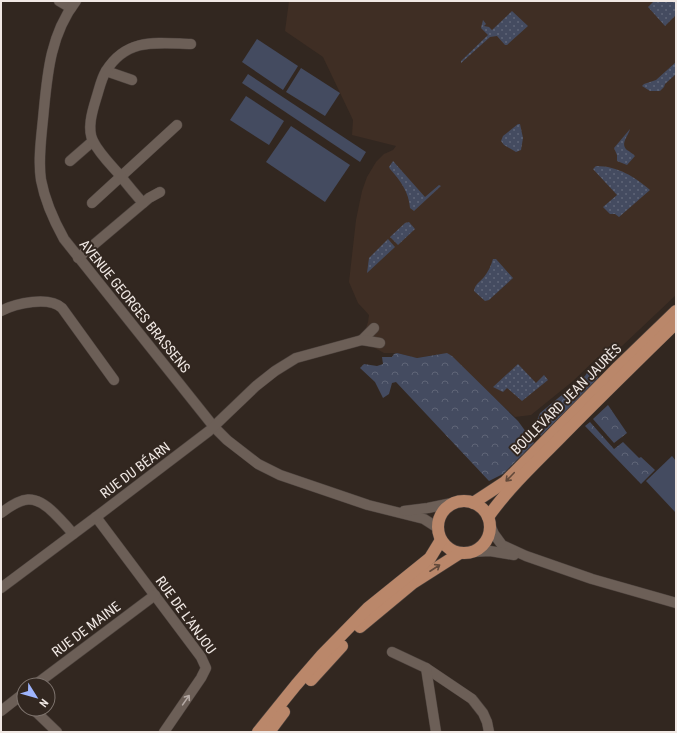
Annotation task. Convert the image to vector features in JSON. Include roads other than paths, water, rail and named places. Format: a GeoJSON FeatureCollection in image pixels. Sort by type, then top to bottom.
{"type":"FeatureCollection","features":[{"type":"Feature","properties":{"kind":"main road","name":"BOULEVARD JEAN JAURÈS"},"geometry":{"type":"LineString","coordinates":[[472,503],[504,482],[676,311]]}},
{"type":"Feature","properties":{"kind":"main road","name":"BOULEVARD JEAN JAURÈS"},"geometry":{"type":"LineString","coordinates":[[269,732],[303,689],[362,625],[413,582],[465,553],[477,550],[487,540],[489,521],[499,501],[624,373],[676,323]]}},
{"type":"Feature","properties":{"kind":"main road"},"geometry":{"type":"LineString","coordinates":[[465,553],[452,550],[446,546],[440,534],[439,520],[443,512],[457,502],[465,501],[479,506],[484,511],[489,521]]}},
{"type":"Feature","properties":{"kind":"main road"},"geometry":{"type":"LineString","coordinates":[[258,732],[322,655],[368,608],[430,558],[440,534]]}},
{"type":"Feature","properties":{"kind":"street"},"geometry":{"type":"LineString","coordinates":[[59,1],[73,4]]}},
{"type":"Feature","properties":{"kind":"street","name":"AVENUE GEORGES BRASSENS"},"geometry":{"type":"LineString","coordinates":[[73,4],[55,40],[47,72],[41,142],[41,179],[46,201],[55,223],[64,239],[226,440],[258,464],[280,475],[368,505],[424,519],[440,534]]}},
{"type":"Feature","properties":{"kind":"street"},"geometry":{"type":"LineString","coordinates":[[143,204],[104,157],[94,141],[90,124],[94,106],[106,71],[126,50],[143,43],[191,44]]}},
{"type":"Feature","properties":{"kind":"street"},"geometry":{"type":"LineString","coordinates":[[106,71],[132,80]]}},
{"type":"Feature","properties":{"kind":"street"},"geometry":{"type":"LineString","coordinates":[[92,203],[177,125]]}},
{"type":"Feature","properties":{"kind":"street"},"geometry":{"type":"LineString","coordinates":[[70,161],[94,141]]}},
{"type":"Feature","properties":{"kind":"street"},"geometry":{"type":"LineString","coordinates":[[78,258],[149,198],[160,192]]}},
{"type":"Feature","properties":{"kind":"street"},"geometry":{"type":"LineString","coordinates":[[1,311],[22,303],[50,302],[58,304],[114,380]]}},
{"type":"Feature","properties":{"kind":"street"},"geometry":{"type":"LineString","coordinates":[[362,340],[374,328]]}},
{"type":"Feature","properties":{"kind":"street"},"geometry":{"type":"LineString","coordinates":[[362,340],[380,343]]}},
{"type":"Feature","properties":{"kind":"street","name":"RUE DU BÉARN"},"geometry":{"type":"LineString","coordinates":[[1,588],[96,518],[214,427],[256,386],[275,371],[296,358],[362,340]]}},
{"type":"Feature","properties":{"kind":"street"},"geometry":{"type":"LineString","coordinates":[[1,513],[15,503],[35,499],[45,504],[73,534]]}},
{"type":"Feature","properties":{"kind":"street","name":"AVENUE GEORGES BRASSENS"},"geometry":{"type":"LineString","coordinates":[[394,512],[428,508],[457,502]]}},
{"type":"Feature","properties":{"kind":"street","name":"RUE DE L'ANJOU"},"geometry":{"type":"LineString","coordinates":[[96,518],[201,657],[206,668],[201,678],[164,732]]}},
{"type":"Feature","properties":{"kind":"street"},"geometry":{"type":"LineString","coordinates":[[489,521],[494,534],[502,545],[526,556],[592,578],[676,603]]}},
{"type":"Feature","properties":{"kind":"street"},"geometry":{"type":"LineString","coordinates":[[465,553],[490,551],[526,556]]}},
{"type":"Feature","properties":{"kind":"street","name":"RUE DE MAINE"},"geometry":{"type":"LineString","coordinates":[[46,677],[155,596]]}},
{"type":"Feature","properties":{"kind":"street"},"geometry":{"type":"LineString","coordinates":[[392,652],[426,668],[472,700],[483,712],[489,732]]}},
{"type":"Feature","properties":{"kind":"street"},"geometry":{"type":"LineString","coordinates":[[426,668],[436,732]]}},
{"type":"Feature","properties":{"kind":"street"},"geometry":{"type":"LineString","coordinates":[[1,711],[16,701]]}},
{"type":"Feature","properties":{"kind":"street"},"geometry":{"type":"LineString","coordinates":[[41,717],[57,732]]}}]}
